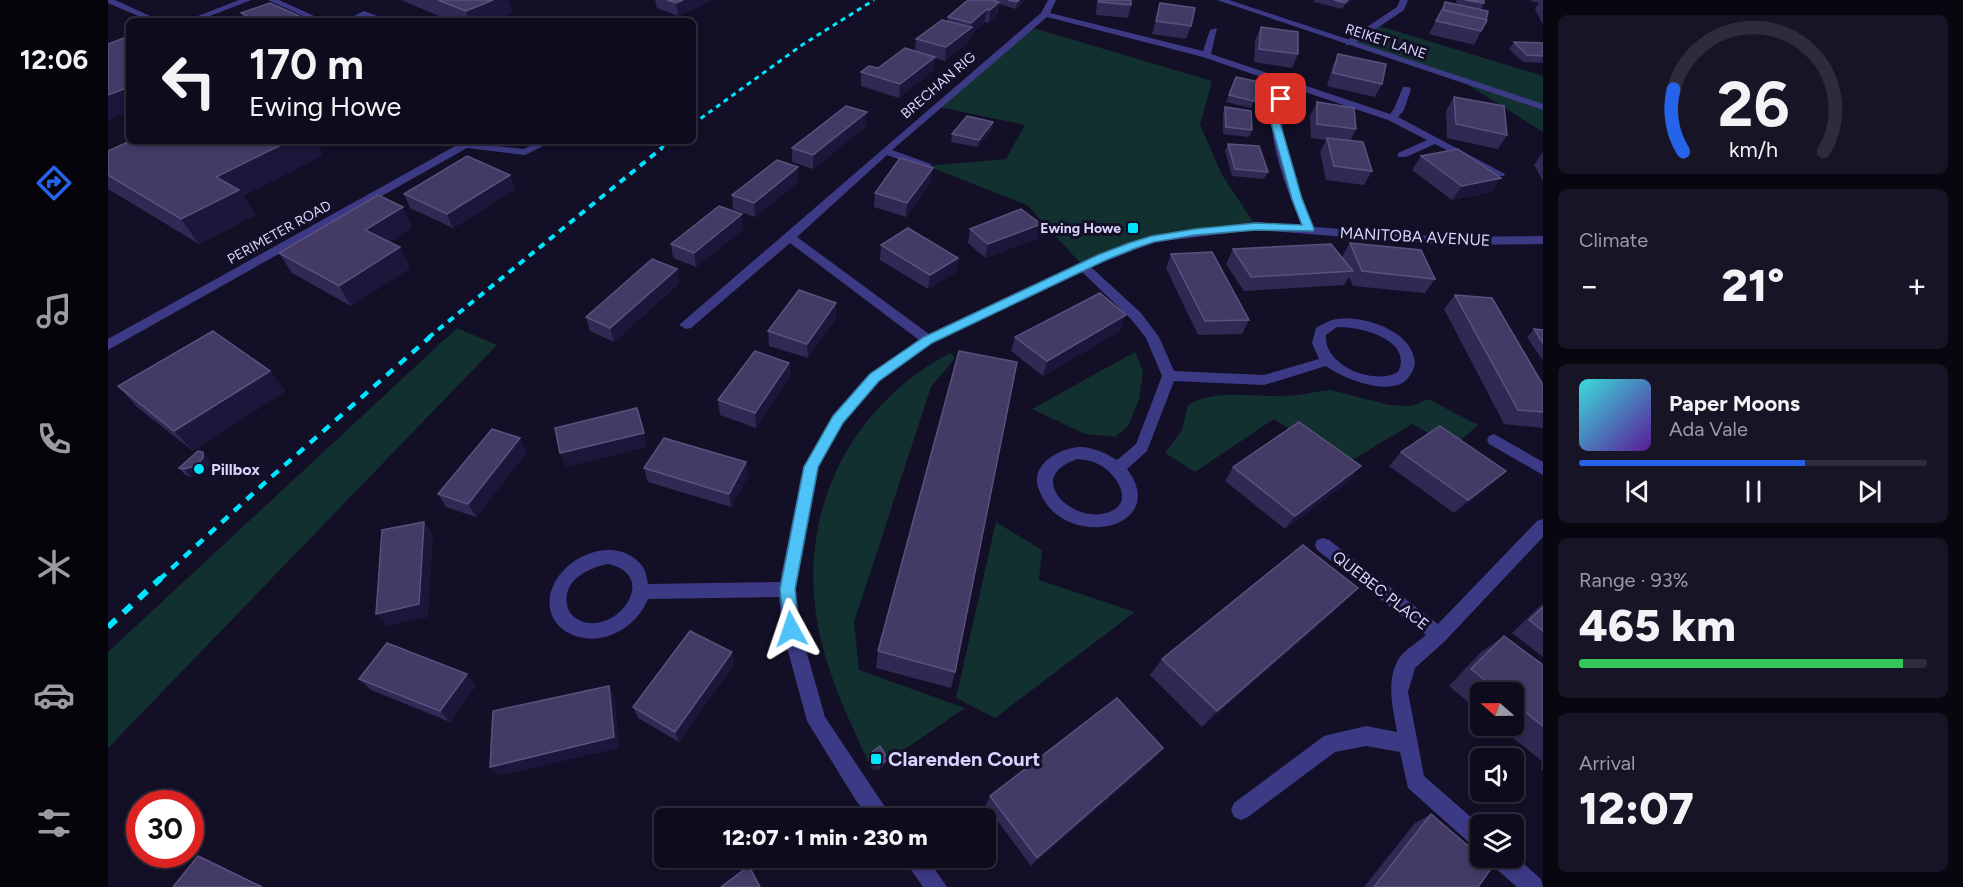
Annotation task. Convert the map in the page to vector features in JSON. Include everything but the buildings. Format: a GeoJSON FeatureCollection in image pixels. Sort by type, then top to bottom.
{"type":"FeatureCollection","features":[{"type":"Feature","properties":{"kind":"street"},"geometry":{"type":"LineString","coordinates":[[108,0],[150,18]]}},
{"type":"Feature","properties":{"kind":"street"},"geometry":{"type":"LineString","coordinates":[[197,18],[248,0]]}},
{"type":"Feature","properties":{"kind":"street"},"geometry":{"type":"LineString","coordinates":[[272,0],[314,18]]}},
{"type":"Feature","properties":{"kind":"street","name":"BRECHAN RIG"},"geometry":{"type":"LineString","coordinates":[[686,325],[1045,14],[1052,0]]}},
{"type":"Feature","properties":{"kind":"street","name":"REIKET LANE"},"geometry":{"type":"LineString","coordinates":[[1221,0],[1543,107]]}},
{"type":"Feature","properties":{"kind":"street"},"geometry":{"type":"LineString","coordinates":[[1349,43],[1401,8],[1404,0]]}},
{"type":"Feature","properties":{"kind":"street"},"geometry":{"type":"LineString","coordinates":[[355,18],[364,14],[374,18]]}},
{"type":"Feature","properties":{"kind":"street"},"geometry":{"type":"LineString","coordinates":[[1045,14],[1206,55],[1392,118],[1500,174]]}},
{"type":"Feature","properties":{"kind":"street"},"geometry":{"type":"LineString","coordinates":[[1206,55],[1214,30]]}},
{"type":"Feature","properties":{"kind":"street"},"geometry":{"type":"LineString","coordinates":[[1296,87],[1281,99],[1275,119],[1297,199],[1309,229]]}},
{"type":"Feature","properties":{"kind":"street"},"geometry":{"type":"LineString","coordinates":[[1392,118],[1399,110],[1406,89]]}},
{"type":"Feature","properties":{"kind":"street"},"geometry":{"type":"LineString","coordinates":[[1402,155],[1433,141]]}},
{"type":"Feature","properties":{"kind":"street","name":"PERIMETER ROAD"},"geometry":{"type":"LineString","coordinates":[[108,345],[459,144]]}},
{"type":"Feature","properties":{"kind":"street","name":"PERIMETER ROAD"},"geometry":{"type":"LineString","coordinates":[[468,144],[525,152],[542,144]]}},
{"type":"Feature","properties":{"kind":"street"},"geometry":{"type":"LineString","coordinates":[[885,151],[927,166]]}},
{"type":"Feature","properties":{"kind":"street","name":"MANITOBA AVENUE"},"geometry":{"type":"LineString","coordinates":[[874,808],[817,721],[791,629],[788,589],[811,467],[832,429],[874,378],[928,340],[1102,257],[1152,239],[1256,226],[1448,241],[1543,240]]}},
{"type":"Feature","properties":{"kind":"street"},"geometry":{"type":"LineString","coordinates":[[790,237],[928,340]]}},
{"type":"Feature","properties":{"kind":"street"},"geometry":{"type":"LineString","coordinates":[[1084,267],[1137,316],[1152,337],[1169,376],[1142,447],[1117,468]]}},
{"type":"Feature","properties":{"kind":"street"},"geometry":{"type":"LineString","coordinates":[[1338,323],[1350,323],[1371,328],[1391,337],[1402,347],[1408,357],[1408,367],[1404,375],[1394,380],[1379,382],[1347,374],[1328,361],[1319,348],[1318,339],[1321,332],[1338,323]]}},
{"type":"Feature","properties":{"kind":"street"},"geometry":{"type":"LineString","coordinates":[[1169,376],[1264,380],[1328,361]]}},
{"type":"Feature","properties":{"kind":"street"},"geometry":{"type":"LineString","coordinates":[[1494,440],[1543,469]]}},
{"type":"Feature","properties":{"kind":"street"},"geometry":{"type":"LineString","coordinates":[[1065,455],[1092,455],[1117,468],[1126,478],[1130,489],[1130,500],[1126,510],[1116,517],[1103,521],[1074,518],[1051,501],[1045,489],[1044,478],[1047,468],[1055,460],[1065,455]]}},
{"type":"Feature","properties":{"kind":"street","name":"QUEBEC PLACE"},"geometry":{"type":"LineString","coordinates":[[1470,830],[1415,781],[1400,692],[1407,663],[1439,635],[1543,526]]}},
{"type":"Feature","properties":{"kind":"street","name":"QUEBEC PLACE"},"geometry":{"type":"LineString","coordinates":[[1323,545],[1439,635]]}},
{"type":"Feature","properties":{"kind":"street"},"geometry":{"type":"LineString","coordinates":[[601,557],[615,557],[627,562],[642,580],[642,592],[630,615],[619,624],[591,631],[578,628],[568,622],[560,614],[557,602],[564,578],[587,561],[601,557]]}},
{"type":"Feature","properties":{"kind":"street"},"geometry":{"type":"LineString","coordinates":[[642,592],[788,589]]}},
{"type":"Feature","properties":{"kind":"street"},"geometry":{"type":"LineString","coordinates":[[1241,810],[1331,743],[1366,736],[1409,744]]}},
{"type":"Feature","properties":{"kind":"street"},"geometry":{"type":"LineString","coordinates":[[922,868],[936,887]]}},
{"type":"Feature","properties":{"kind":"street"},"geometry":{"type":"LineString","coordinates":[[1512,868],[1533,887]]}},
{"type":"Feature","properties":{"kind":"green space"},"geometry":{"type":"Polygon","coordinates":[[[1376,25],[1543,76],[1543,132],[1465,83],[1349,43],[1376,25]]]}},
{"type":"Feature","properties":{"kind":"green space"},"geometry":{"type":"Polygon","coordinates":[[[1030,27],[1212,81],[1200,125],[1222,175],[1256,226],[1153,239],[1084,267],[1027,205],[927,166],[1006,159],[1025,125],[935,106],[1030,27]]]}},
{"type":"Feature","properties":{"kind":"green space"},"geometry":{"type":"Polygon","coordinates":[[[457,328],[497,345],[108,748],[108,652],[457,328]]]}},
{"type":"Feature","properties":{"kind":"green space"},"geometry":{"type":"Polygon","coordinates":[[[1135,352],[1143,371],[1139,400],[1128,426],[1115,437],[1085,434],[1032,409],[1135,352]]]}},
{"type":"Feature","properties":{"kind":"green space"},"geometry":{"type":"Polygon","coordinates":[[[950,353],[955,358],[931,387],[854,622],[859,670],[965,708],[873,771],[836,688],[820,636],[814,593],[815,551],[822,510],[836,472],[856,437],[882,405],[913,376],[950,353]]]}},
{"type":"Feature","properties":{"kind":"green space"},"geometry":{"type":"Polygon","coordinates":[[[1330,390],[1389,405],[1412,406],[1428,399],[1478,425],[1453,447],[1412,424],[1344,465],[1274,419],[1195,472],[1165,453],[1182,430],[1188,405],[1200,400],[1224,395],[1289,396],[1330,390]]]}},
{"type":"Feature","properties":{"kind":"green space"},"geometry":{"type":"Polygon","coordinates":[[[996,522],[1042,550],[1039,580],[1135,612],[995,718],[956,698],[996,522]]]}},
{"type":"Feature","properties":{"kind":"railway"},"geometry":{"type":"LineString","coordinates":[[696,122],[802,45],[874,0]]}},
{"type":"Feature","properties":{"kind":"railway"},"geometry":{"type":"LineString","coordinates":[[660,149],[666,144]]}},
{"type":"Feature","properties":{"kind":"railway"},"geometry":{"type":"LineString","coordinates":[[428,338],[662,148]]}},
{"type":"Feature","properties":{"kind":"railway"},"geometry":{"type":"LineString","coordinates":[[159,580],[430,337]]}},
{"type":"Feature","properties":{"kind":"railway"},"geometry":{"type":"LineString","coordinates":[[108,627],[161,578]]}},
{"type":"Feature","properties":{"kind":"place","name":"Ewing Howe"},"geometry":{"type":"Point","coordinates":[1133,228]}},
{"type":"Feature","properties":{"kind":"place","name":"Pillbox"},"geometry":{"type":"Point","coordinates":[199,469]}},
{"type":"Feature","properties":{"kind":"place","name":"Clarenden Court"},"geometry":{"type":"Point","coordinates":[876,759]}},
{"type":"Feature","properties":{"kind":"route"},"geometry":{"type":"LineString","coordinates":[[791,629],[788,589],[800,514],[811,467],[838,419],[874,378],[928,340],[1102,257],[1152,239],[1256,226],[1309,229],[1280,143],[1275,119],[1281,99]]}}]}
